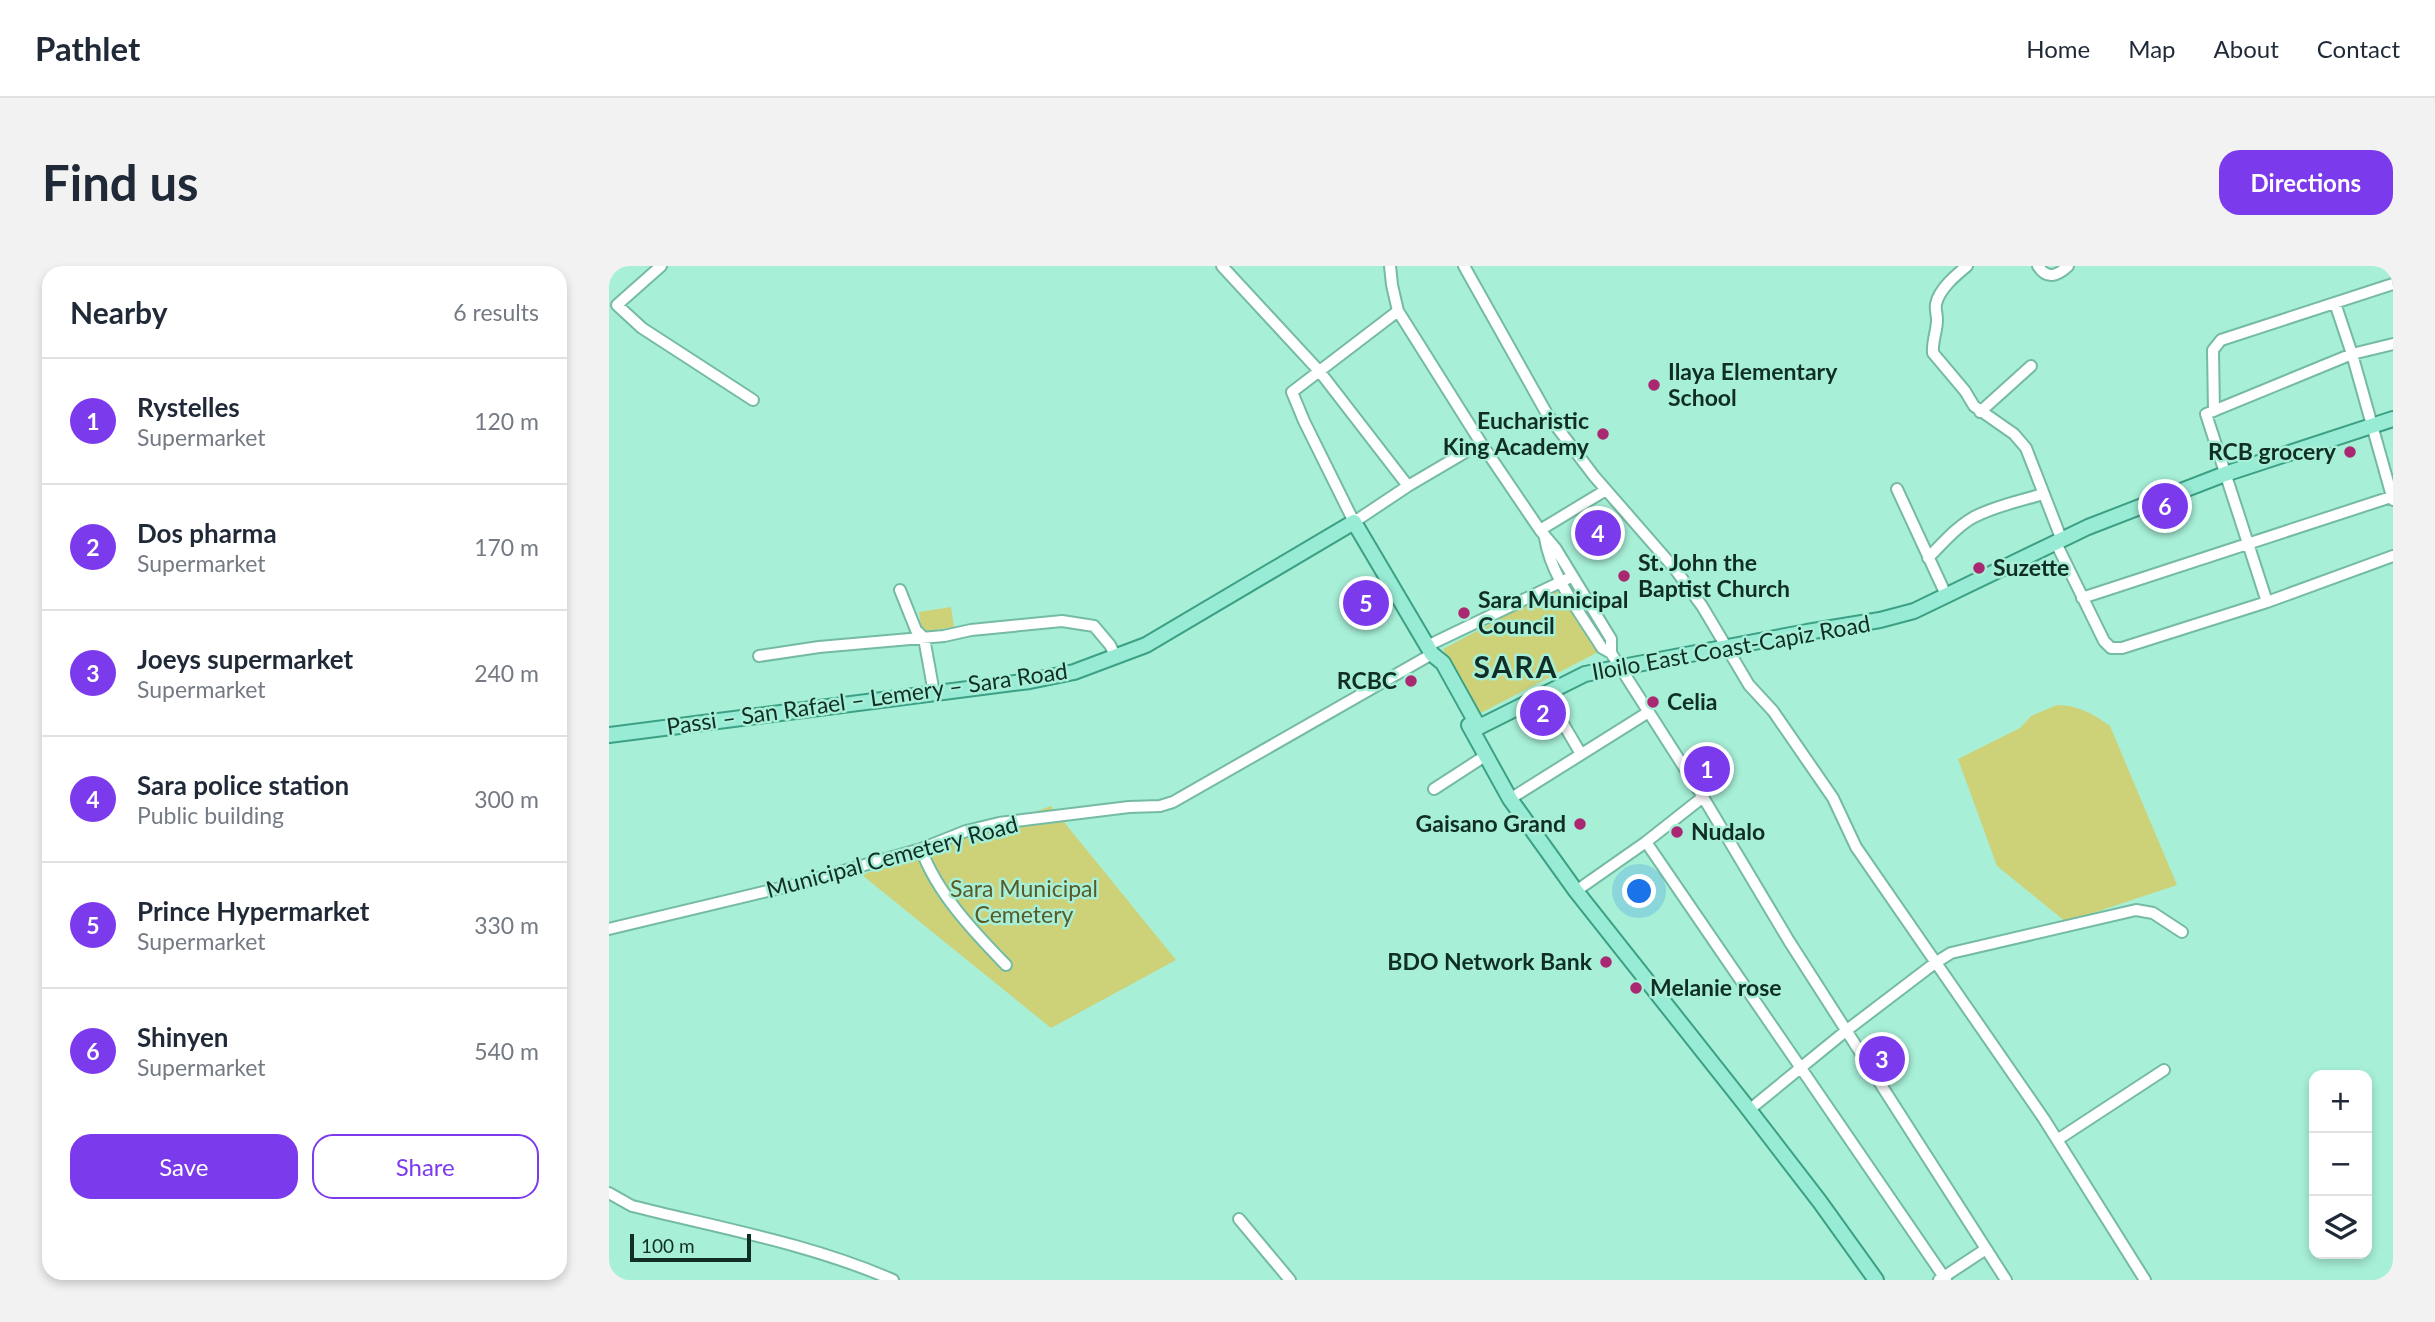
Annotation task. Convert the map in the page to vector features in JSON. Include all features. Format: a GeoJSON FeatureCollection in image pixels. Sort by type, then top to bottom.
{"type":"FeatureCollection","features":[{"type":"Feature","properties":{"kind":"main road","name":"Iloilo East Coast-Capiz Road"},"geometry":{"type":"LineString","coordinates":[[1476,728],[1615,660],[1728,647],[1880,620],[1914,611],[2058,540],[2225,474],[2393,419]]}},
{"type":"Feature","properties":{"kind":"main road"},"geometry":{"type":"LineString","coordinates":[[1354,522],[1429,650],[1434,666],[1463,719],[1476,728],[1485,756],[1510,799],[1576,891],[1820,1202],[1876,1280]]}},
{"type":"Feature","properties":{"kind":"main road","name":"Passi – San Rafael – Lemery – Sara Road"},"geometry":{"type":"LineString","coordinates":[[609,735],[1030,681],[1074,671],[1146,645],[1354,522]]}},
{"type":"Feature","properties":{"kind":"street"},"geometry":{"type":"LineString","coordinates":[[661,266],[617,305],[642,328],[753,400]]}},
{"type":"Feature","properties":{"kind":"street"},"geometry":{"type":"LineString","coordinates":[[1222,266],[1320,372],[1408,486]]}},
{"type":"Feature","properties":{"kind":"street"},"geometry":{"type":"LineString","coordinates":[[1390,266],[1398,311],[1542,534],[1547,552],[1567,579],[1602,648],[1615,660],[1703,797],[1789,941],[2006,1280]]}},
{"type":"Feature","properties":{"kind":"street"},"geometry":{"type":"LineString","coordinates":[[1464,266],[1547,414],[1606,491],[1675,569],[1702,606],[1749,685],[1773,711],[1833,798],[1856,847],[2057,1140],[2145,1280]]}},
{"type":"Feature","properties":{"kind":"street"},"geometry":{"type":"LineString","coordinates":[[1967,266],[1952,279],[1937,300],[1933,353],[1980,412],[2014,434],[2026,448],[2058,540],[2082,598],[2104,641],[2111,648],[2122,648],[2267,602],[2393,556]]}},
{"type":"Feature","properties":{"kind":"street"},"geometry":{"type":"LineString","coordinates":[[2038,266],[2042,273],[2050,276],[2059,274],[2068,266]]}},
{"type":"Feature","properties":{"kind":"street"},"geometry":{"type":"LineString","coordinates":[[2214,411],[2213,350],[2221,340],[2393,284]]}},
{"type":"Feature","properties":{"kind":"street"},"geometry":{"type":"LineString","coordinates":[[2082,598],[2392,499],[2353,355],[2335,303]]}},
{"type":"Feature","properties":{"kind":"street"},"geometry":{"type":"LineString","coordinates":[[1398,311],[1294,389],[1293,397],[1354,522],[1481,443]]}},
{"type":"Feature","properties":{"kind":"street"},"geometry":{"type":"LineString","coordinates":[[2267,602],[2206,414],[2353,355],[2393,344]]}},
{"type":"Feature","properties":{"kind":"street"},"geometry":{"type":"LineString","coordinates":[[1980,412],[2031,366]]}},
{"type":"Feature","properties":{"kind":"street"},"geometry":{"type":"LineString","coordinates":[[1897,489],[1947,597]]}},
{"type":"Feature","properties":{"kind":"street"},"geometry":{"type":"LineString","coordinates":[[1542,534],[1606,491]]}},
{"type":"Feature","properties":{"kind":"street"},"geometry":{"type":"LineString","coordinates":[[1928,558],[1955,530],[1972,518],[2043,494]]}},
{"type":"Feature","properties":{"kind":"street","name":"Municipal Cemetery Road"},"geometry":{"type":"LineString","coordinates":[[609,929],[787,886],[921,849],[967,831],[999,823],[1129,807],[1160,806],[1173,802],[1429,650],[1567,579]]}},
{"type":"Feature","properties":{"kind":"street"},"geometry":{"type":"LineString","coordinates":[[901,590],[916,630],[924,638],[934,694]]}},
{"type":"Feature","properties":{"kind":"street"},"geometry":{"type":"LineString","coordinates":[[759,656],[1062,621],[1094,626],[1116,657]]}},
{"type":"Feature","properties":{"kind":"street"},"geometry":{"type":"LineString","coordinates":[[1545,694],[1581,754]]}},
{"type":"Feature","properties":{"kind":"street"},"geometry":{"type":"LineString","coordinates":[[1510,799],[1647,713]]}},
{"type":"Feature","properties":{"kind":"street"},"geometry":{"type":"LineString","coordinates":[[1434,789],[1485,756]]}},
{"type":"Feature","properties":{"kind":"street"},"geometry":{"type":"LineString","coordinates":[[1576,891],[1646,842],[1703,797]]}},
{"type":"Feature","properties":{"kind":"street"},"geometry":{"type":"LineString","coordinates":[[1646,842],[1801,1065],[1943,1279],[1986,1249]]}},
{"type":"Feature","properties":{"kind":"street"},"geometry":{"type":"LineString","coordinates":[[921,849],[926,863],[959,913],[1006,964]]}},
{"type":"Feature","properties":{"kind":"street"},"geometry":{"type":"LineString","coordinates":[[1749,1110],[1801,1065],[1951,953],[2136,910],[2153,913],[2182,932]]}},
{"type":"Feature","properties":{"kind":"street"},"geometry":{"type":"LineString","coordinates":[[2057,1140],[2164,1070]]}},
{"type":"Feature","properties":{"kind":"street"},"geometry":{"type":"LineString","coordinates":[[609,1193],[611,1197],[632,1206],[824,1254],[893,1280]]}},
{"type":"Feature","properties":{"kind":"street"},"geometry":{"type":"LineString","coordinates":[[1239,1219],[1290,1280]]}},
{"type":"Feature","properties":{"kind":"green space"},"geometry":{"type":"Polygon","coordinates":[[[1562,586],[1600,651],[1479,714],[1443,649],[1562,586]]]}},
{"type":"Feature","properties":{"kind":"green space"},"geometry":{"type":"Polygon","coordinates":[[[951,607],[954,627],[922,632],[919,612],[951,607]]]}},
{"type":"Feature","properties":{"kind":"green space"},"geometry":{"type":"Polygon","coordinates":[[[2057,705],[2085,711],[2110,726],[2177,885],[2066,922],[1997,866],[1958,759],[2020,728],[2031,716],[2057,705]]]}},
{"type":"Feature","properties":{"kind":"green space","name":"Sara Municipal Cemetery"},"geometry":{"type":"Polygon","coordinates":[[[1051,806],[1176,960],[1051,1028],[862,875],[1051,806]]]}},
{"type":"Feature","properties":{"kind":"place","name":"Ilaya Elementary School"},"geometry":{"type":"Point","coordinates":[1654,385]}},
{"type":"Feature","properties":{"kind":"place","name":"Eucharistic King Academy"},"geometry":{"type":"Point","coordinates":[1603,434]}},
{"type":"Feature","properties":{"kind":"place","name":"RCB grocery"},"geometry":{"type":"Point","coordinates":[2350,452]}},
{"type":"Feature","properties":{"kind":"place","name":"Shinyen"},"geometry":{"type":"Point","coordinates":[2165,506]}},
{"type":"Feature","properties":{"kind":"place","name":"Sara police station"},"geometry":{"type":"Point","coordinates":[1598,533]}},
{"type":"Feature","properties":{"kind":"place","name":"Suzette"},"geometry":{"type":"Point","coordinates":[1979,568]}},
{"type":"Feature","properties":{"kind":"place","name":"St. John the Baptist Church"},"geometry":{"type":"Point","coordinates":[1624,576]}},
{"type":"Feature","properties":{"kind":"place","name":"Prince Hypermarket"},"geometry":{"type":"Point","coordinates":[1366,603]}},
{"type":"Feature","properties":{"kind":"place","name":"Sara Municipal Council"},"geometry":{"type":"Point","coordinates":[1464,613]}},
{"type":"Feature","properties":{"kind":"place","name":"RCBC"},"geometry":{"type":"Point","coordinates":[1411,681]}},
{"type":"Feature","properties":{"kind":"place","name":"Celia"},"geometry":{"type":"Point","coordinates":[1653,702]}},
{"type":"Feature","properties":{"kind":"place","name":"Dos pharma"},"geometry":{"type":"Point","coordinates":[1543,713]}},
{"type":"Feature","properties":{"kind":"place","name":"Rystelles"},"geometry":{"type":"Point","coordinates":[1707,769]}},
{"type":"Feature","properties":{"kind":"place","name":"Gaisano Grand"},"geometry":{"type":"Point","coordinates":[1580,824]}},
{"type":"Feature","properties":{"kind":"place","name":"Nudalo"},"geometry":{"type":"Point","coordinates":[1677,832]}},
{"type":"Feature","properties":{"kind":"place","name":"BDO Network Bank"},"geometry":{"type":"Point","coordinates":[1606,962]}},
{"type":"Feature","properties":{"kind":"place","name":"Melanie rose"},"geometry":{"type":"Point","coordinates":[1636,988]}},
{"type":"Feature","properties":{"kind":"place","name":"Joeys supermarket"},"geometry":{"type":"Point","coordinates":[1882,1059]}},
{"type":"Feature","properties":{"kind":"district","name":"SARA"},"geometry":{"type":"Point","coordinates":[1516,668]}}]}
